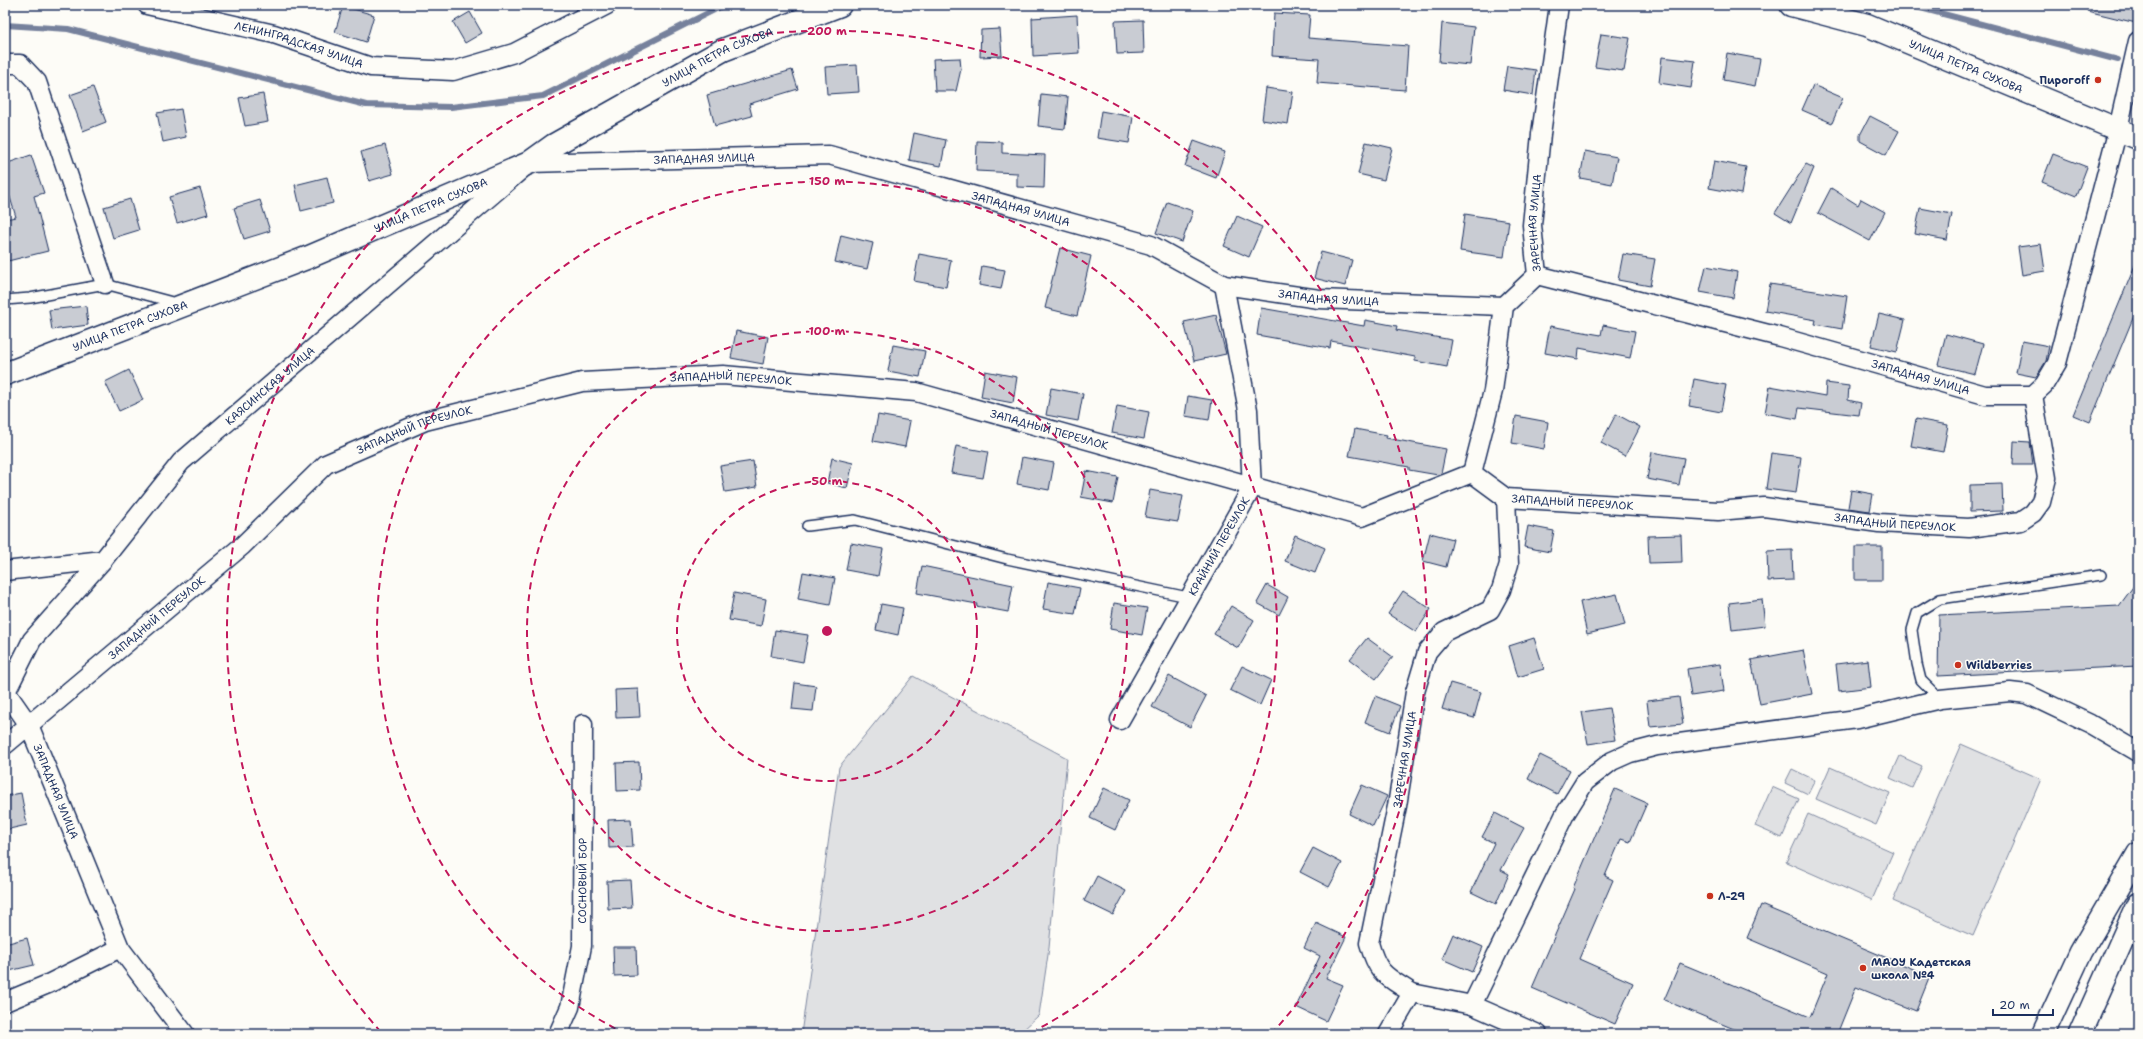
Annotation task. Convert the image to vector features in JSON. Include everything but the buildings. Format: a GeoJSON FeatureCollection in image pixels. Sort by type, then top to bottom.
{"type":"FeatureCollection","features":[{"type":"Feature","properties":{"kind":"street","name":"ЛЕНИНГРАДСКАЯ УЛИЦА"},"geometry":{"type":"LineString","coordinates":[[147,5],[274,34],[371,67],[452,71],[514,53],[608,5]]}},
{"type":"Feature","properties":{"kind":"street","name":"УЛИЦА ПЕТРА СУХОВА"},"geometry":{"type":"LineString","coordinates":[[5,374],[309,257],[529,163],[554,145],[723,50],[840,5]]}},
{"type":"Feature","properties":{"kind":"street","name":"ЗАРЕЧНАЯ УЛИЦА"},"geometry":{"type":"LineString","coordinates":[[1504,306],[1537,275],[1532,225],[1541,134],[1560,5]]}},
{"type":"Feature","properties":{"kind":"street","name":"УЛИЦА ПЕТРА СУХОВА"},"geometry":{"type":"LineString","coordinates":[[1791,5],[1867,25],[2118,128],[2138,138]]}},
{"type":"Feature","properties":{"kind":"street"},"geometry":{"type":"LineString","coordinates":[[2033,395],[2044,385],[2056,363],[2118,128],[2138,41]]}},
{"type":"Feature","properties":{"kind":"street"},"geometry":{"type":"LineString","coordinates":[[5,64],[20,64],[36,82],[104,284]]}},
{"type":"Feature","properties":{"kind":"street","name":"ЗАПАДНАЯ УЛИЦА"},"geometry":{"type":"LineString","coordinates":[[529,163],[828,155],[1151,245],[1224,285],[1319,299],[1504,306]]}},
{"type":"Feature","properties":{"kind":"street","name":"КАЯСИНСКАЯ УЛИЦА"},"geometry":{"type":"LineString","coordinates":[[103,560],[181,462],[529,163]]}},
{"type":"Feature","properties":{"kind":"street","name":"ЗАПАДНАЯ УЛИЦА"},"geometry":{"type":"LineString","coordinates":[[1537,275],[1780,337],[1985,395],[2033,395]]}},
{"type":"Feature","properties":{"kind":"street","name":"КРАЙНИЙ ПЕРЕУЛОК"},"geometry":{"type":"LineString","coordinates":[[1120,720],[1188,596],[1252,488],[1248,410],[1224,285]]}},
{"type":"Feature","properties":{"kind":"street"},"geometry":{"type":"LineString","coordinates":[[1472,473],[1493,391],[1504,306]]}},
{"type":"Feature","properties":{"kind":"street","name":"ЗАПАДНЫЙ ПЕРЕУЛОК"},"geometry":{"type":"LineString","coordinates":[[5,744],[242,546],[326,464],[425,421],[582,382],[723,375],[916,392],[1362,518],[1472,473],[1506,498],[1718,511],[1764,507],[1879,523],[1969,528],[2021,521],[2033,513],[2041,502],[2047,478],[2033,395]]}},
{"type":"Feature","properties":{"kind":"street","name":"ЗАРЕЧНАЯ УЛИЦА"},"geometry":{"type":"LineString","coordinates":[[1412,993],[1382,974],[1374,960],[1369,942],[1397,806],[1415,692],[1427,652],[1444,632],[1490,610],[1501,590],[1509,564],[1506,498]]}},
{"type":"Feature","properties":{"kind":"street","name":"ЗАПАДНАЯ УЛИЦА"},"geometry":{"type":"LineString","coordinates":[[103,560],[32,640],[6,692],[29,725],[120,948],[185,1034]]}},
{"type":"Feature","properties":{"kind":"street"},"geometry":{"type":"LineString","coordinates":[[5,571],[103,560]]}},
{"type":"Feature","properties":{"kind":"street"},"geometry":{"type":"LineString","coordinates":[[1472,1005],[1565,814],[1585,782],[1612,761],[1630,753],[1657,746],[1857,719],[1940,699],[1993,692],[2027,694],[2090,724],[2138,752]]}},
{"type":"Feature","properties":{"kind":"street","name":"СОСНОВЫЙ БОР"},"geometry":{"type":"LineString","coordinates":[[558,1034],[570,1007],[582,946],[583,724]]}},
{"type":"Feature","properties":{"kind":"street"},"geometry":{"type":"LineString","coordinates":[[2043,1034],[2081,952],[2138,854]]}},
{"type":"Feature","properties":{"kind":"street"},"geometry":{"type":"LineString","coordinates":[[2080,1034],[2138,904]]}},
{"type":"Feature","properties":{"kind":"street"},"geometry":{"type":"LineString","coordinates":[[5,1002],[48,984],[120,948]]}},
{"type":"Feature","properties":{"kind":"street"},"geometry":{"type":"LineString","coordinates":[[1388,1034],[1412,993],[1472,1005],[1538,1034]]}},
{"type":"Feature","properties":{"kind":"lane"},"geometry":{"type":"LineString","coordinates":[[5,300],[30,298],[104,284],[185,306]]}},
{"type":"Feature","properties":{"kind":"lane"},"geometry":{"type":"LineString","coordinates":[[807,526],[855,520],[1007,559],[1188,596]]}},
{"type":"Feature","properties":{"kind":"lane"},"geometry":{"type":"LineString","coordinates":[[1940,699],[1922,680],[1917,664],[1912,630],[1917,613],[1940,599],[2101,575]]}},
{"type":"Feature","properties":{"kind":"shaded area"},"geometry":{"type":"Polygon","coordinates":[[[913,676],[1067,758],[1049,948],[1039,1015],[1019,1034],[801,1034],[839,767],[913,676]]]}},
{"type":"Feature","properties":{"kind":"shaded area"},"geometry":{"type":"Polygon","coordinates":[[[1961,744],[2041,779],[1973,936],[1893,901],[1961,744]]]}},
{"type":"Feature","properties":{"kind":"shaded area"},"geometry":{"type":"Polygon","coordinates":[[[1900,756],[1922,766],[1912,788],[1890,778],[1900,756]]]}},
{"type":"Feature","properties":{"kind":"shaded area"},"geometry":{"type":"Polygon","coordinates":[[[1830,767],[1890,793],[1876,825],[1816,799],[1830,767]]]}},
{"type":"Feature","properties":{"kind":"shaded area"},"geometry":{"type":"Polygon","coordinates":[[[1792,769],[1815,780],[1808,794],[1785,783],[1792,769]]]}},
{"type":"Feature","properties":{"kind":"shaded area"},"geometry":{"type":"Polygon","coordinates":[[[1772,787],[1799,799],[1782,838],[1755,826],[1772,787]]]}},
{"type":"Feature","properties":{"kind":"shaded area"},"geometry":{"type":"Polygon","coordinates":[[[1808,814],[1893,852],[1872,900],[1786,862],[1808,814]]]}},
{"type":"Feature","properties":{"kind":"shaded area"},"geometry":{"type":"Polygon","coordinates":[[[2138,1014],[2138,1034],[2128,1034],[2138,1014]]]}},
{"type":"Feature","properties":{"kind":"waterway"},"geometry":{"type":"LineString","coordinates":[[5,25],[68,29],[366,105],[451,107],[543,96],[724,5]]}},
{"type":"Feature","properties":{"kind":"waterway"},"geometry":{"type":"LineString","coordinates":[[1909,5],[2118,60]]}},
{"type":"Feature","properties":{"kind":"place","name":"Пирогoff"},"geometry":{"type":"Point","coordinates":[2098,80]}},
{"type":"Feature","properties":{"kind":"place","name":"Wildberries"},"geometry":{"type":"Point","coordinates":[1958,665]}},
{"type":"Feature","properties":{"kind":"place","name":"Л-29"},"geometry":{"type":"Point","coordinates":[1710,896]}},
{"type":"Feature","properties":{"kind":"place","name":"МАОУ Кадетская школа №4"},"geometry":{"type":"Point","coordinates":[1863,968]}}]}
